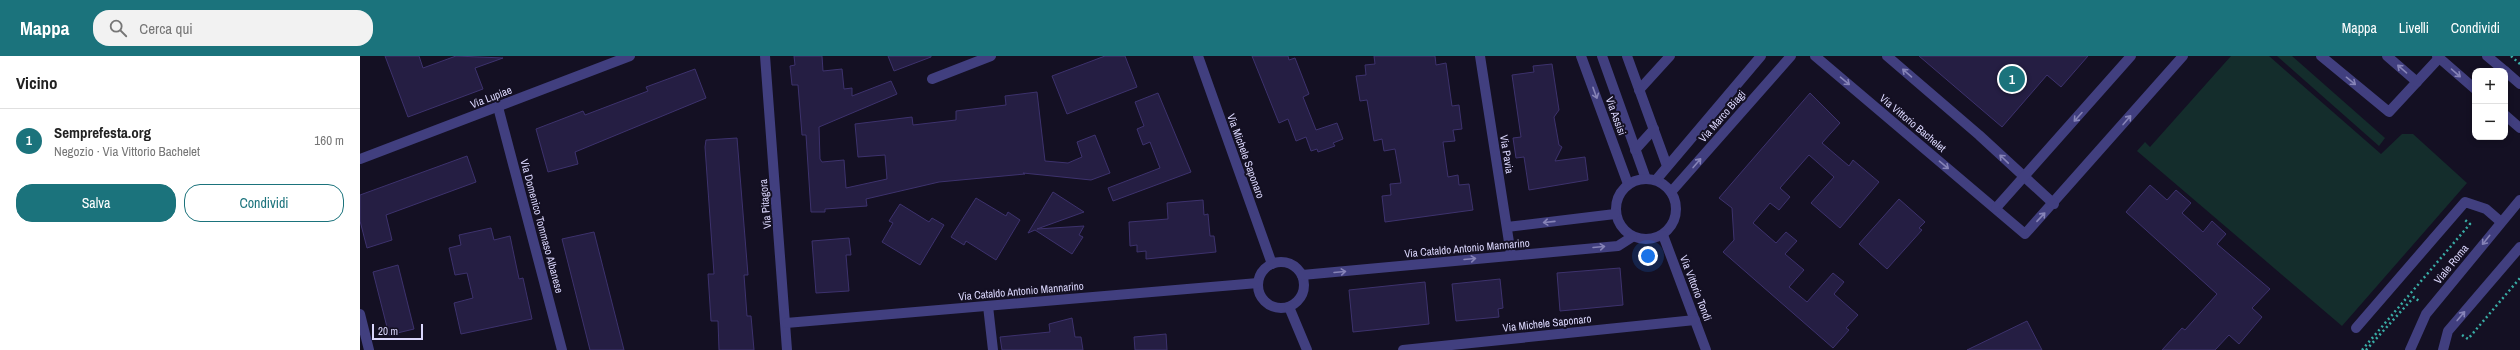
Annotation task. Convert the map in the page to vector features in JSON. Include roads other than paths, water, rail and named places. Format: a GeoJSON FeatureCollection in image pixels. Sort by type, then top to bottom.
{"type":"FeatureCollection","features":[{"type":"Feature","properties":{"kind":"street","name":"Via Lupiae"},"geometry":{"type":"LineString","coordinates":[[360,159],[630,56]]}},
{"type":"Feature","properties":{"kind":"street","name":"Via Pitagora"},"geometry":{"type":"LineString","coordinates":[[765,56],[787,350]]}},
{"type":"Feature","properties":{"kind":"street"},"geometry":{"type":"LineString","coordinates":[[932,79],[991,56]]}},
{"type":"Feature","properties":{"kind":"street","name":"Via Michele Saponaro"},"geometry":{"type":"LineString","coordinates":[[1198,56],[1272,264]]}},
{"type":"Feature","properties":{"kind":"street","name":"Via Pavia"},"geometry":{"type":"LineString","coordinates":[[1480,56],[1511,255]]}},
{"type":"Feature","properties":{"kind":"street","name":"Via Assisi"},"geometry":{"type":"LineString","coordinates":[[1581,56],[1628,184]]}},
{"type":"Feature","properties":{"kind":"street","name":"Via Assisi"},"geometry":{"type":"LineString","coordinates":[[1602,56],[1635,150],[1651,180]]}},
{"type":"Feature","properties":{"kind":"street"},"geometry":{"type":"LineString","coordinates":[[1627,56],[1667,166]]}},
{"type":"Feature","properties":{"kind":"street"},"geometry":{"type":"LineString","coordinates":[[1639,90],[1670,56]]}},
{"type":"Feature","properties":{"kind":"street","name":"Via Marco Biagi"},"geometry":{"type":"LineString","coordinates":[[1651,180],[1667,166],[1761,56]]}},
{"type":"Feature","properties":{"kind":"street","name":"Via Marco Biagi"},"geometry":{"type":"LineString","coordinates":[[1671,192],[1791,56]]}},
{"type":"Feature","properties":{"kind":"street","name":"Via Vittorio Bachelet"},"geometry":{"type":"LineString","coordinates":[[1815,56],[2025,234],[2054,204],[2183,56]]}},
{"type":"Feature","properties":{"kind":"street"},"geometry":{"type":"LineString","coordinates":[[1887,56],[1979,135],[2054,204]]}},
{"type":"Feature","properties":{"kind":"street"},"geometry":{"type":"LineString","coordinates":[[1996,208],[2131,56]]}},
{"type":"Feature","properties":{"kind":"street"},"geometry":{"type":"LineString","coordinates":[[2320,56],[2389,112],[2438,57],[2472,86]]}},
{"type":"Feature","properties":{"kind":"street"},"geometry":{"type":"LineString","coordinates":[[2387,56],[2417,82]]}},
{"type":"Feature","properties":{"kind":"street"},"geometry":{"type":"LineString","coordinates":[[2488,56],[2502,68]]}},
{"type":"Feature","properties":{"kind":"street"},"geometry":{"type":"LineString","coordinates":[[2508,74],[2520,84]]}},
{"type":"Feature","properties":{"kind":"street","name":"Via Domenico Tommaso Albanese"},"geometry":{"type":"LineString","coordinates":[[498,107],[562,350]]}},
{"type":"Feature","properties":{"kind":"street"},"geometry":{"type":"LineString","coordinates":[[2508,118],[2520,128]]}},
{"type":"Feature","properties":{"kind":"street"},"geometry":{"type":"LineString","coordinates":[[1635,150],[1654,129]]}},
{"type":"Feature","properties":{"kind":"street"},"geometry":{"type":"LineString","coordinates":[[1651,180],[1671,192],[1676,207],[1674,223],[1663,235],[1648,240],[1632,237],[1621,228],[1616,214],[1617,198],[1628,184],[1651,180]]}},
{"type":"Feature","properties":{"kind":"street","name":"Viale Roma"},"geometry":{"type":"LineString","coordinates":[[2410,350],[2426,314],[2520,200]]}},
{"type":"Feature","properties":{"kind":"street"},"geometry":{"type":"LineString","coordinates":[[2356,328],[2465,202],[2486,209],[2501,222]]}},
{"type":"Feature","properties":{"kind":"street"},"geometry":{"type":"LineString","coordinates":[[1507,227],[1616,214]]}},
{"type":"Feature","properties":{"kind":"street","name":"Via Vittorio Tondi"},"geometry":{"type":"LineString","coordinates":[[1663,235],[1706,350]]}},
{"type":"Feature","properties":{"kind":"street","name":"Via Cataldo Antonio Mannarino"},"geometry":{"type":"LineString","coordinates":[[1302,275],[1618,246],[1632,237]]}},
{"type":"Feature","properties":{"kind":"street"},"geometry":{"type":"LineString","coordinates":[[2443,350],[2448,332],[2520,247]]}},
{"type":"Feature","properties":{"kind":"street"},"geometry":{"type":"LineString","coordinates":[[1272,264],[1289,264],[1296,268],[1302,275],[1304,285],[1302,294],[1297,302],[1288,307],[1279,308],[1270,306],[1259,292],[1258,283],[1260,275],[1272,264]]}},
{"type":"Feature","properties":{"kind":"street","name":"Via Cataldo Antonio Mannarino"},"geometry":{"type":"LineString","coordinates":[[786,323],[1258,283]]}},
{"type":"Feature","properties":{"kind":"street"},"geometry":{"type":"LineString","coordinates":[[988,306],[993,350]]}},
{"type":"Feature","properties":{"kind":"street"},"geometry":{"type":"LineString","coordinates":[[1288,307],[1307,350]]}},
{"type":"Feature","properties":{"kind":"street"},"geometry":{"type":"LineString","coordinates":[[360,314],[369,350]]}},
{"type":"Feature","properties":{"kind":"street","name":"Via Michele Saponaro"},"geometry":{"type":"LineString","coordinates":[[1403,350],[1695,320]]}},
{"type":"Feature","properties":{"kind":"place","name":"Semprefesta.org"},"geometry":{"type":"Point","coordinates":[2012,79]}}]}
